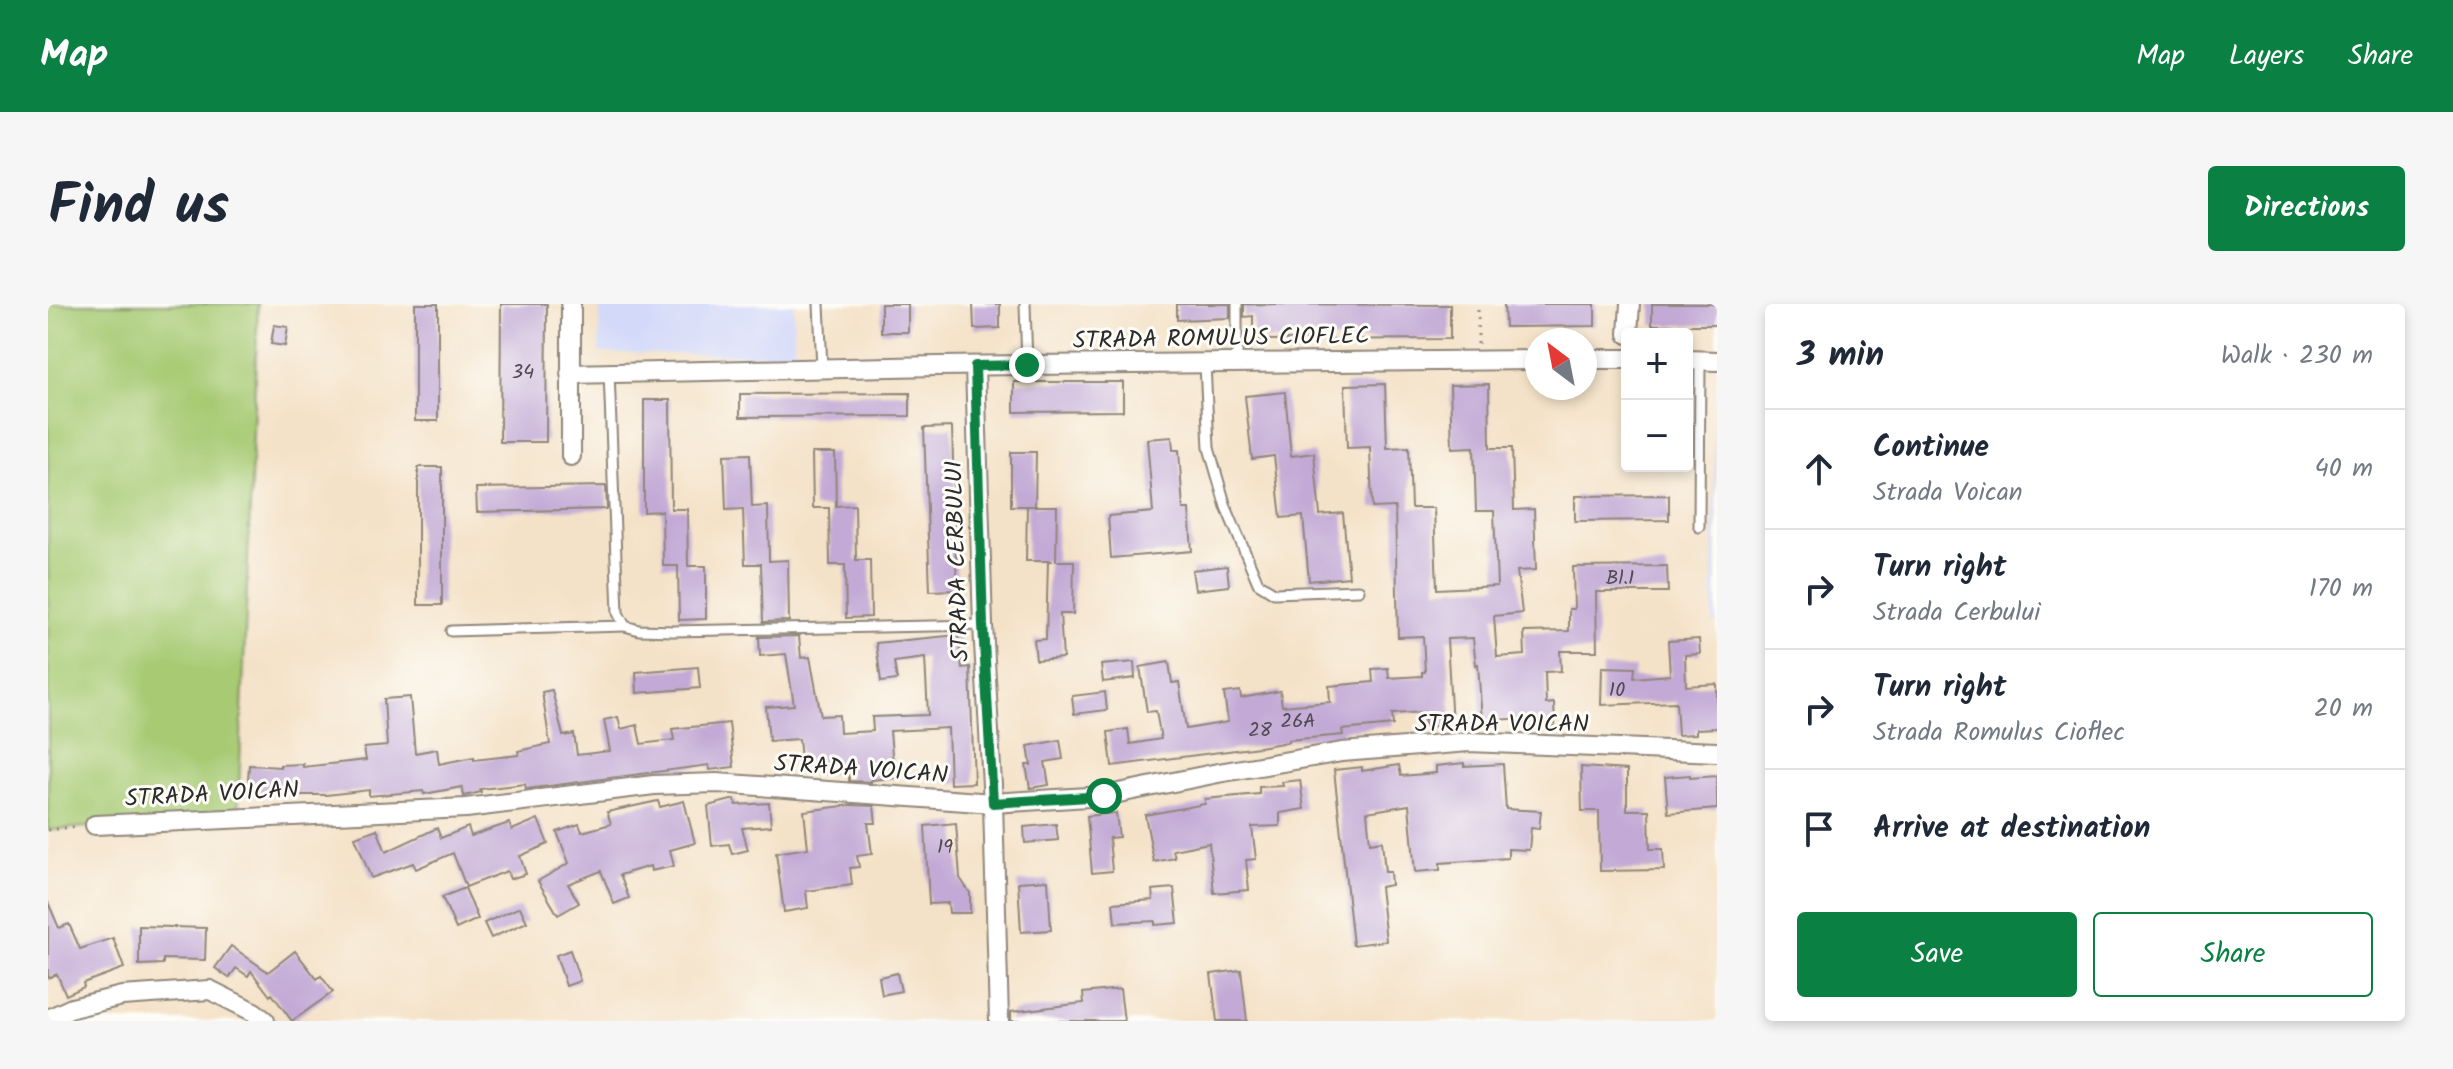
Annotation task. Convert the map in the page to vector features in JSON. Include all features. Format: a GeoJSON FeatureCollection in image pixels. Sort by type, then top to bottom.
{"type":"FeatureCollection","features":[{"type":"Feature","properties":{"kind":"street"},"geometry":{"type":"LineString","coordinates":[[571,304],[571,456]]}},
{"type":"Feature","properties":{"kind":"street"},"geometry":{"type":"LineString","coordinates":[[1628,328],[1630,304]]}},
{"type":"Feature","properties":{"kind":"street"},"geometry":{"type":"LineString","coordinates":[[1597,358],[1621,357]]}},
{"type":"Feature","properties":{"kind":"street","name":"STRADA ROMULUS CIOFLEC"},"geometry":{"type":"LineString","coordinates":[[570,374],[609,371],[1525,360]]}},
{"type":"Feature","properties":{"kind":"street","name":"STRADA CERBULUI"},"geometry":{"type":"LineString","coordinates":[[975,366],[999,1021]]}},
{"type":"Feature","properties":{"kind":"street","name":"STRADA VOICAN"},"geometry":{"type":"LineString","coordinates":[[95,825],[466,808],[654,785],[717,783],[993,803],[1104,796],[1342,752],[1469,742],[1717,752]]}},
{"type":"Feature","properties":{"kind":"street"},"geometry":{"type":"LineString","coordinates":[[48,1019],[72,1008],[122,996],[210,990],[254,1012],[265,1021]]}},
{"type":"Feature","properties":{"kind":"lane"},"geometry":{"type":"LineString","coordinates":[[819,304],[822,368]]}},
{"type":"Feature","properties":{"kind":"lane"},"geometry":{"type":"LineString","coordinates":[[1025,304],[1027,365]]}},
{"type":"Feature","properties":{"kind":"lane"},"geometry":{"type":"LineString","coordinates":[[1237,304],[1237,364]]}},
{"type":"Feature","properties":{"kind":"lane"},"geometry":{"type":"LineString","coordinates":[[1699,527],[1701,360]]}},
{"type":"Feature","properties":{"kind":"lane"},"geometry":{"type":"LineString","coordinates":[[1205,364],[1209,448],[1226,507],[1258,583],[1274,593],[1359,590]]}},
{"type":"Feature","properties":{"kind":"lane"},"geometry":{"type":"LineString","coordinates":[[609,371],[618,613],[625,626]]}},
{"type":"Feature","properties":{"kind":"lane"},"geometry":{"type":"LineString","coordinates":[[451,631],[625,626],[639,630],[673,631],[983,625]]}},
{"type":"Feature","properties":{"kind":"path"},"geometry":{"type":"LineString","coordinates":[[1477,360],[1478,304]]}},
{"type":"Feature","properties":{"kind":"path"},"geometry":{"type":"LineString","coordinates":[[48,830],[95,825]]}},
{"type":"Feature","properties":{"kind":"shaded area"},"geometry":{"type":"Polygon","coordinates":[[[600,304],[794,304],[794,355],[599,353],[600,304]]]}},
{"type":"Feature","properties":{"kind":"shaded area"},"geometry":{"type":"Polygon","coordinates":[[[1715,378],[1717,622],[1713,623],[1713,534],[1715,378]]]}},
{"type":"Feature","properties":{"kind":"green space"},"geometry":{"type":"Polygon","coordinates":[[[48,304],[258,304],[238,816],[48,830],[48,304]]]}},
{"type":"Feature","properties":{"kind":"building"},"geometry":{"type":"Polygon","coordinates":[[[415,304],[438,304],[438,421],[415,421],[415,304]]]}},
{"type":"Feature","properties":{"kind":"building"},"geometry":{"type":"Polygon","coordinates":[[[501,304],[547,304],[546,442],[500,442],[501,304]]]}},
{"type":"Feature","properties":{"kind":"building"},"geometry":{"type":"Polygon","coordinates":[[[881,304],[908,304],[908,332],[881,332],[881,304]]]}},
{"type":"Feature","properties":{"kind":"building"},"geometry":{"type":"Polygon","coordinates":[[[973,304],[1000,304],[1000,328],[974,329],[973,304]]]}},
{"type":"Feature","properties":{"kind":"building"},"geometry":{"type":"Polygon","coordinates":[[[1177,304],[1230,304],[1230,318],[1177,320],[1177,304]]]}},
{"type":"Feature","properties":{"kind":"building"},"geometry":{"type":"Polygon","coordinates":[[[1244,304],[1450,305],[1450,339],[1253,340],[1253,316],[1244,317],[1244,304]]]}},
{"type":"Feature","properties":{"kind":"building"},"geometry":{"type":"Polygon","coordinates":[[[1504,304],[1595,304],[1595,326],[1505,327],[1504,304]]]}},
{"type":"Feature","properties":{"kind":"building"},"geometry":{"type":"Polygon","coordinates":[[[1652,304],[1717,304],[1717,325],[1652,325],[1652,304]]]}},
{"type":"Feature","properties":{"kind":"building"},"geometry":{"type":"Polygon","coordinates":[[[274,325],[288,327],[285,346],[271,344],[274,325]]]}},
{"type":"Feature","properties":{"kind":"building"},"geometry":{"type":"Polygon","coordinates":[[[1014,382],[1123,382],[1123,411],[1014,412],[1014,382]]]}},
{"type":"Feature","properties":{"kind":"building"},"geometry":{"type":"Polygon","coordinates":[[[1385,384],[1387,448],[1409,447],[1411,508],[1434,508],[1437,589],[1497,586],[1494,511],[1476,511],[1474,447],[1452,448],[1450,385],[1489,384],[1490,448],[1512,448],[1514,510],[1534,509],[1536,570],[1517,571],[1522,613],[1494,616],[1497,657],[1525,655],[1524,632],[1569,631],[1569,609],[1574,609],[1573,567],[1667,566],[1668,592],[1596,592],[1597,651],[1560,651],[1561,671],[1545,672],[1546,704],[1554,703],[1555,726],[1524,727],[1524,718],[1482,721],[1473,638],[1447,639],[1452,725],[1425,727],[1424,712],[1392,714],[1393,725],[1342,730],[1343,735],[1112,766],[1108,732],[1128,729],[1130,744],[1161,739],[1156,711],[1147,712],[1140,667],[1169,662],[1172,683],[1179,682],[1186,729],[1228,722],[1224,693],[1240,691],[1241,698],[1280,691],[1282,706],[1330,702],[1329,686],[1373,682],[1372,669],[1388,668],[1389,678],[1422,676],[1425,672],[1423,636],[1398,637],[1395,507],[1372,508],[1370,447],[1347,448],[1345,385],[1385,384]]]}},
{"type":"Feature","properties":{"kind":"building"},"geometry":{"type":"Polygon","coordinates":[[[1285,392],[1291,456],[1314,453],[1320,515],[1343,513],[1349,577],[1309,581],[1303,516],[1281,518],[1274,456],[1252,459],[1245,396],[1285,392]]]}},
{"type":"Feature","properties":{"kind":"building"},"geometry":{"type":"Polygon","coordinates":[[[910,393],[910,416],[740,417],[740,394],[910,393]]]}},
{"type":"Feature","properties":{"kind":"building"},"geometry":{"type":"Polygon","coordinates":[[[644,400],[670,400],[671,509],[687,509],[688,566],[706,566],[706,619],[679,620],[678,566],[663,566],[662,511],[644,512],[644,400]]]}},
{"type":"Feature","properties":{"kind":"building"},"geometry":{"type":"Polygon","coordinates":[[[952,427],[957,590],[930,591],[924,428],[952,427]]]}},
{"type":"Feature","properties":{"kind":"building"},"geometry":{"type":"Polygon","coordinates":[[[1172,437],[1173,450],[1179,450],[1183,509],[1189,509],[1192,551],[1111,558],[1108,516],[1153,512],[1147,439],[1172,437]]]}},
{"type":"Feature","properties":{"kind":"building"},"geometry":{"type":"Polygon","coordinates":[[[1011,452],[1036,452],[1035,506],[1011,506],[1011,452]]]}},
{"type":"Feature","properties":{"kind":"building"},"geometry":{"type":"Polygon","coordinates":[[[812,453],[835,453],[836,506],[855,505],[856,560],[870,560],[871,617],[846,618],[845,565],[830,565],[829,508],[813,508],[812,453]]]}},
{"type":"Feature","properties":{"kind":"building"},"geometry":{"type":"Polygon","coordinates":[[[750,454],[752,507],[768,506],[769,561],[788,560],[789,621],[763,622],[761,564],[745,564],[743,509],[726,510],[724,455],[750,454]]]}},
{"type":"Feature","properties":{"kind":"building"},"geometry":{"type":"Polygon","coordinates":[[[418,467],[442,467],[442,605],[418,605],[418,467]]]}},
{"type":"Feature","properties":{"kind":"building"},"geometry":{"type":"Polygon","coordinates":[[[606,486],[607,509],[477,512],[476,488],[606,486]]]}},
{"type":"Feature","properties":{"kind":"building"},"geometry":{"type":"Polygon","coordinates":[[[1669,495],[1669,520],[1575,521],[1575,496],[1669,495]]]}},
{"type":"Feature","properties":{"kind":"building"},"geometry":{"type":"Polygon","coordinates":[[[1027,506],[1057,506],[1056,561],[1074,561],[1073,614],[1060,614],[1063,658],[1036,660],[1034,640],[1046,639],[1048,561],[1026,561],[1027,506]]]}},
{"type":"Feature","properties":{"kind":"building"},"geometry":{"type":"Polygon","coordinates":[[[1227,566],[1229,586],[1195,590],[1192,570],[1227,566]]]}},
{"type":"Feature","properties":{"kind":"building"},"geometry":{"type":"Polygon","coordinates":[[[958,635],[962,668],[970,667],[974,783],[950,784],[948,728],[890,731],[894,778],[871,782],[849,781],[849,772],[821,774],[821,768],[802,770],[799,739],[769,741],[766,707],[794,705],[786,654],[760,656],[759,637],[799,636],[801,658],[810,657],[821,716],[839,715],[840,733],[873,731],[872,717],[928,715],[925,658],[894,662],[897,680],[881,682],[876,643],[958,635]]]}},
{"type":"Feature","properties":{"kind":"building"},"geometry":{"type":"Polygon","coordinates":[[[1699,639],[1700,654],[1685,655],[1686,686],[1717,684],[1717,728],[1696,729],[1696,734],[1678,735],[1676,702],[1601,705],[1602,667],[1635,668],[1634,678],[1670,675],[1668,641],[1699,639]]]}},
{"type":"Feature","properties":{"kind":"building"},"geometry":{"type":"Polygon","coordinates":[[[1134,662],[1135,678],[1103,682],[1101,665],[1134,662]]]}},
{"type":"Feature","properties":{"kind":"building"},"geometry":{"type":"Polygon","coordinates":[[[698,667],[700,688],[637,693],[636,672],[698,667]]]}},
{"type":"Feature","properties":{"kind":"building"},"geometry":{"type":"Polygon","coordinates":[[[552,690],[563,736],[574,734],[577,755],[610,751],[604,720],[618,717],[621,729],[637,725],[641,744],[674,740],[672,729],[729,723],[734,767],[710,770],[709,765],[526,789],[525,784],[480,789],[481,792],[464,796],[462,787],[424,794],[423,791],[369,796],[369,790],[326,795],[247,795],[249,765],[280,767],[303,764],[303,767],[366,760],[364,748],[387,746],[384,699],[410,697],[415,753],[437,749],[439,764],[474,757],[474,760],[519,755],[518,751],[550,744],[542,692],[552,690]]]}},
{"type":"Feature","properties":{"kind":"building"},"geometry":{"type":"Polygon","coordinates":[[[1105,692],[1107,710],[1074,714],[1072,696],[1105,692]]]}},
{"type":"Feature","properties":{"kind":"building"},"geometry":{"type":"Polygon","coordinates":[[[1060,740],[1063,759],[1045,762],[1049,785],[1030,788],[1026,765],[1031,765],[1028,746],[1060,740]]]}},
{"type":"Feature","properties":{"kind":"building"},"geometry":{"type":"Polygon","coordinates":[[[1464,763],[1464,766],[1503,764],[1506,809],[1541,811],[1539,829],[1531,828],[1529,850],[1508,849],[1508,858],[1440,863],[1440,870],[1415,872],[1409,805],[1367,812],[1370,843],[1382,841],[1385,872],[1390,872],[1391,885],[1380,887],[1386,941],[1353,945],[1334,770],[1362,767],[1362,771],[1399,765],[1401,776],[1436,773],[1436,766],[1464,763]]]}},
{"type":"Feature","properties":{"kind":"building"},"geometry":{"type":"Polygon","coordinates":[[[1581,767],[1627,770],[1627,810],[1649,810],[1650,849],[1663,849],[1664,870],[1600,871],[1599,811],[1582,811],[1581,767]]]}},
{"type":"Feature","properties":{"kind":"building"},"geometry":{"type":"Polygon","coordinates":[[[1690,775],[1690,778],[1717,776],[1717,809],[1668,813],[1665,777],[1690,775]]]}},
{"type":"Feature","properties":{"kind":"building"},"geometry":{"type":"Polygon","coordinates":[[[1300,780],[1304,809],[1280,813],[1280,826],[1252,827],[1256,859],[1246,860],[1249,890],[1214,893],[1209,843],[1173,850],[1175,858],[1154,862],[1145,815],[1205,804],[1205,799],[1259,794],[1259,787],[1283,786],[1282,782],[1300,780]]]}},
{"type":"Feature","properties":{"kind":"building"},"geometry":{"type":"Polygon","coordinates":[[[735,799],[736,805],[769,803],[771,826],[742,828],[748,850],[732,854],[729,844],[712,846],[708,806],[735,799]]]}},
{"type":"Feature","properties":{"kind":"building"},"geometry":{"type":"Polygon","coordinates":[[[658,801],[660,807],[684,801],[695,843],[670,850],[674,866],[651,871],[650,866],[620,875],[629,898],[614,904],[601,871],[568,884],[579,903],[558,915],[538,881],[569,863],[557,832],[579,824],[582,832],[611,824],[607,812],[658,801]]]}},
{"type":"Feature","properties":{"kind":"building"},"geometry":{"type":"Polygon","coordinates":[[[851,805],[874,806],[876,823],[868,823],[872,854],[857,856],[859,867],[850,868],[852,885],[806,891],[808,908],[784,912],[776,853],[808,848],[804,811],[851,805]]]}},
{"type":"Feature","properties":{"kind":"building"},"geometry":{"type":"Polygon","coordinates":[[[1116,813],[1119,837],[1109,838],[1112,871],[1092,873],[1087,816],[1116,813]]]}},
{"type":"Feature","properties":{"kind":"building"},"geometry":{"type":"Polygon","coordinates":[[[538,819],[548,844],[520,856],[526,874],[510,879],[507,871],[466,887],[453,853],[416,869],[413,863],[371,878],[355,837],[377,829],[386,852],[437,828],[441,838],[468,827],[471,836],[509,823],[512,830],[538,819]]]}},
{"type":"Feature","properties":{"kind":"building"},"geometry":{"type":"Polygon","coordinates":[[[956,823],[960,878],[970,893],[970,913],[949,913],[948,903],[929,904],[925,826],[956,823]]]}},
{"type":"Feature","properties":{"kind":"building"},"geometry":{"type":"Polygon","coordinates":[[[1056,824],[1058,840],[1025,843],[1024,827],[1056,824]]]}},
{"type":"Feature","properties":{"kind":"building"},"geometry":{"type":"Polygon","coordinates":[[[1048,880],[1051,930],[1021,932],[1018,882],[1048,880]]]}},
{"type":"Feature","properties":{"kind":"building"},"geometry":{"type":"Polygon","coordinates":[[[465,888],[478,919],[456,929],[442,897],[465,888]]]}},
{"type":"Feature","properties":{"kind":"building"},"geometry":{"type":"Polygon","coordinates":[[[1174,888],[1178,923],[1115,923],[1113,903],[1153,900],[1152,890],[1174,888]]]}},
{"type":"Feature","properties":{"kind":"building"},"geometry":{"type":"Polygon","coordinates":[[[48,902],[59,928],[69,924],[80,949],[113,938],[124,968],[83,983],[84,987],[66,995],[57,974],[48,978],[48,902]]]}},
{"type":"Feature","properties":{"kind":"building"},"geometry":{"type":"Polygon","coordinates":[[[520,907],[527,922],[491,938],[484,923],[520,907]]]}},
{"type":"Feature","properties":{"kind":"building"},"geometry":{"type":"Polygon","coordinates":[[[139,926],[206,928],[205,960],[163,959],[163,964],[139,965],[139,926]]]}},
{"type":"Feature","properties":{"kind":"building"},"geometry":{"type":"Polygon","coordinates":[[[231,946],[268,972],[295,951],[317,979],[321,976],[333,992],[292,1021],[251,971],[248,976],[236,968],[229,978],[215,968],[231,946]]]}},
{"type":"Feature","properties":{"kind":"building"},"geometry":{"type":"Polygon","coordinates":[[[570,950],[580,981],[566,986],[556,955],[570,950]]]}},
{"type":"Feature","properties":{"kind":"building"},"geometry":{"type":"Polygon","coordinates":[[[1241,970],[1247,1021],[1217,1021],[1211,974],[1241,970]]]}},
{"type":"Feature","properties":{"kind":"building"},"geometry":{"type":"Polygon","coordinates":[[[897,973],[901,991],[882,995],[879,977],[897,973]]]}},
{"type":"Feature","properties":{"kind":"building"},"geometry":{"type":"Polygon","coordinates":[[[1120,989],[1124,1021],[1011,1021],[1011,1012],[1084,1003],[1083,993],[1120,989]]]}},
{"type":"Feature","properties":{"kind":"route"},"geometry":{"type":"LineString","coordinates":[[1027,365],[975,366],[983,625],[993,803],[1104,796]]}}]}
